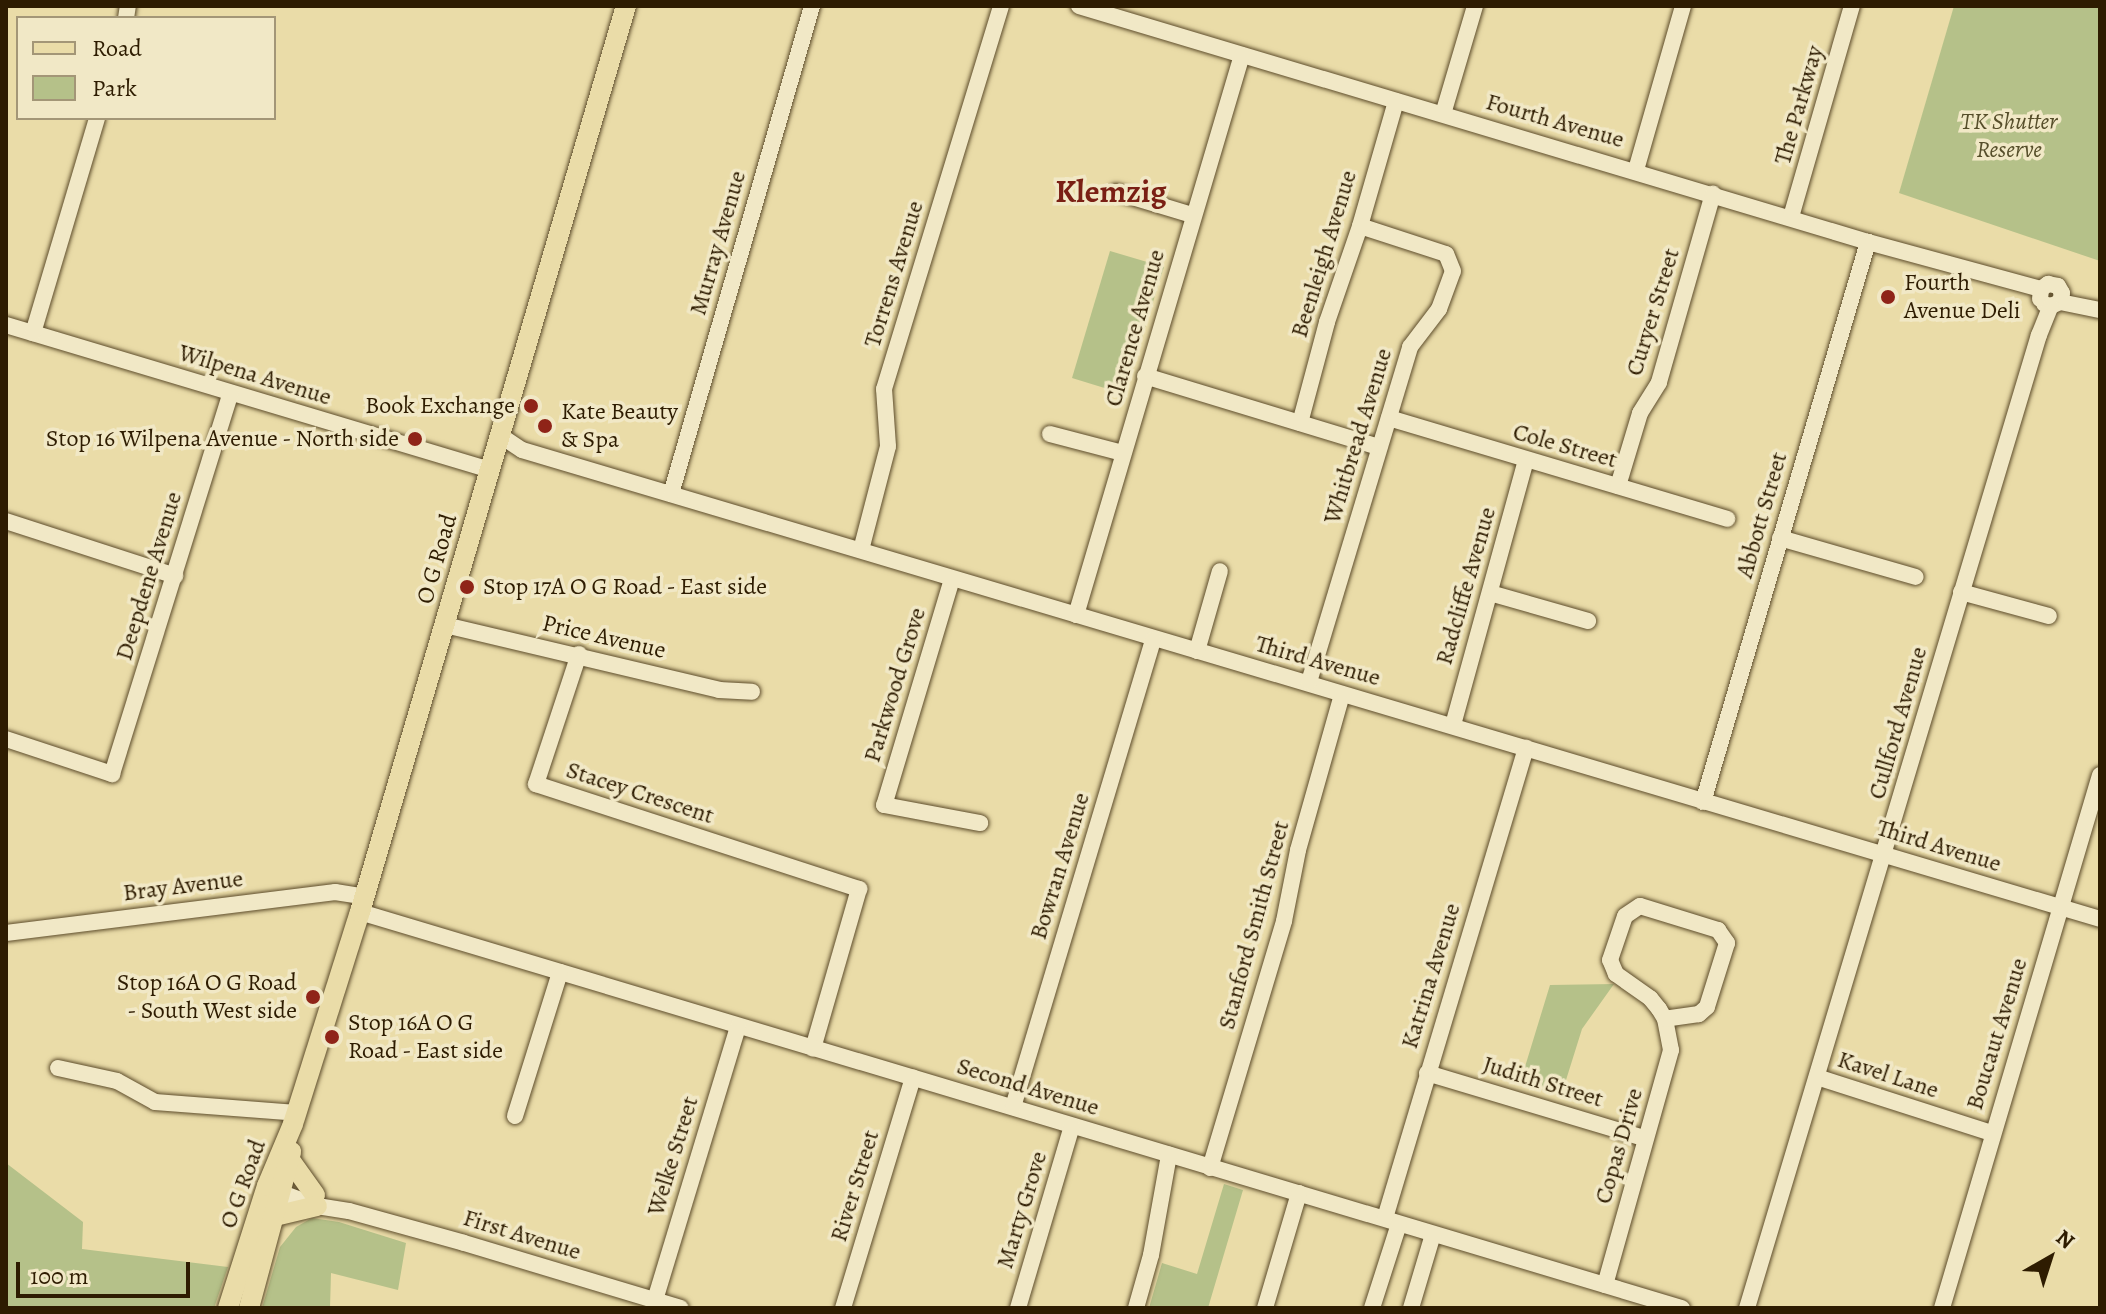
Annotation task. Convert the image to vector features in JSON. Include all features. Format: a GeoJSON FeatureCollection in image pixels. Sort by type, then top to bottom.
{"type":"FeatureCollection","features":[{"type":"Feature","properties":{"kind":"main road","name":"O G Road"},"geometry":{"type":"LineString","coordinates":[[249,1308],[275,1216],[277,1190],[295,1119],[363,905],[626,6]]}},
{"type":"Feature","properties":{"kind":"main road","name":"O G Road"},"geometry":{"type":"LineString","coordinates":[[228,1308],[290,1160],[295,1119]]}},
{"type":"Feature","properties":{"kind":"main road"},"geometry":{"type":"LineString","coordinates":[[275,1216],[316,1201],[290,1160]]}},
{"type":"Feature","properties":{"kind":"street","name":"Murray Avenue"},"geometry":{"type":"LineString","coordinates":[[671,494],[812,6]]}},
{"type":"Feature","properties":{"kind":"street","name":"Fourth Avenue"},"geometry":{"type":"LineString","coordinates":[[1079,6],[1636,170],[2016,285],[2050,299],[2096,309]]}},
{"type":"Feature","properties":{"kind":"street"},"geometry":{"type":"LineString","coordinates":[[1443,114],[1475,6]]}},
{"type":"Feature","properties":{"kind":"street"},"geometry":{"type":"LineString","coordinates":[[1636,170],[1683,6]]}},
{"type":"Feature","properties":{"kind":"street","name":"The Parkway"},"geometry":{"type":"LineString","coordinates":[[1791,217],[1852,6]]}},
{"type":"Feature","properties":{"kind":"street","name":"Torrens Avenue"},"geometry":{"type":"LineString","coordinates":[[861,550],[888,446],[884,389],[998,9]]}},
{"type":"Feature","properties":{"kind":"street","name":"Clarence Avenue"},"geometry":{"type":"LineString","coordinates":[[1076,615],[1192,215],[1242,55]]}},
{"type":"Feature","properties":{"kind":"street","name":"Beenleigh Avenue"},"geometry":{"type":"LineString","coordinates":[[1300,423],[1327,322],[1360,226],[1396,101]]}},
{"type":"Feature","properties":{"kind":"street"},"geometry":{"type":"LineString","coordinates":[[33,333],[96,120]]}},
{"type":"Feature","properties":{"kind":"street"},"geometry":{"type":"LineString","coordinates":[[1116,192],[1192,215]]}},
{"type":"Feature","properties":{"kind":"street","name":"Curyer Street"},"geometry":{"type":"LineString","coordinates":[[1618,486],[1640,413],[1659,382],[1713,194]]}},
{"type":"Feature","properties":{"kind":"street","name":"Whitbread Avenue"},"geometry":{"type":"LineString","coordinates":[[1309,682],[1410,347],[1444,300],[1453,271],[1446,254],[1360,226]]}},
{"type":"Feature","properties":{"kind":"street","name":"Abbott Street"},"geometry":{"type":"LineString","coordinates":[[1703,802],[1868,242]]}},
{"type":"Feature","properties":{"kind":"street","name":"Cullford Avenue"},"geometry":{"type":"LineString","coordinates":[[1747,1308],[2050,299]]}},
{"type":"Feature","properties":{"kind":"street","name":"Wilpena Avenue"},"geometry":{"type":"LineString","coordinates":[[6,325],[231,393],[492,463]]}},
{"type":"Feature","properties":{"kind":"street"},"geometry":{"type":"LineString","coordinates":[[1145,376],[1379,447]]}},
{"type":"Feature","properties":{"kind":"street","name":"Deepdene Avenue"},"geometry":{"type":"LineString","coordinates":[[6,739],[112,774],[231,393]]}},
{"type":"Feature","properties":{"kind":"street","name":"Cole Street"},"geometry":{"type":"LineString","coordinates":[[1389,418],[1727,519]]}},
{"type":"Feature","properties":{"kind":"street"},"geometry":{"type":"LineString","coordinates":[[1050,434],[1123,453]]}},
{"type":"Feature","properties":{"kind":"street","name":"Third Avenue"},"geometry":{"type":"LineString","coordinates":[[501,436],[522,450],[2100,919]]}},
{"type":"Feature","properties":{"kind":"street","name":"Third Avenue"},"geometry":{"type":"LineString","coordinates":[[492,463],[522,450]]}},
{"type":"Feature","properties":{"kind":"street","name":"Radcliffe Avenue"},"geometry":{"type":"LineString","coordinates":[[1453,725],[1526,460]]}},
{"type":"Feature","properties":{"kind":"street"},"geometry":{"type":"LineString","coordinates":[[6,521],[175,576]]}},
{"type":"Feature","properties":{"kind":"street"},"geometry":{"type":"LineString","coordinates":[[1780,538],[1916,577]]}},
{"type":"Feature","properties":{"kind":"street"},"geometry":{"type":"LineString","coordinates":[[1197,651],[1220,571]]}},
{"type":"Feature","properties":{"kind":"street","name":"Parkwood Grove"},"geometry":{"type":"LineString","coordinates":[[952,579],[884,805],[980,823]]}},
{"type":"Feature","properties":{"kind":"street"},"geometry":{"type":"LineString","coordinates":[[1961,592],[2049,616]]}},
{"type":"Feature","properties":{"kind":"street"},"geometry":{"type":"LineString","coordinates":[[1490,593],[1588,621]]}},
{"type":"Feature","properties":{"kind":"street","name":"Price Avenue"},"geometry":{"type":"LineString","coordinates":[[445,625],[579,654],[719,690],[752,692]]}},
{"type":"Feature","properties":{"kind":"street","name":"Bowran Avenue"},"geometry":{"type":"LineString","coordinates":[[1013,1107],[1153,639]]}},
{"type":"Feature","properties":{"kind":"street","name":"Stacey Crescent"},"geometry":{"type":"LineString","coordinates":[[579,654],[536,784],[859,889],[813,1048]]}},
{"type":"Feature","properties":{"kind":"street","name":"Stanford Smith Street"},"geometry":{"type":"LineString","coordinates":[[1210,1168],[1284,921],[1298,850],[1342,694]]}},
{"type":"Feature","properties":{"kind":"street","name":"Katrina Avenue"},"geometry":{"type":"LineString","coordinates":[[1372,1308],[1427,1073],[1526,748]]}},
{"type":"Feature","properties":{"kind":"street","name":"Boucaut Avenue"},"geometry":{"type":"LineString","coordinates":[[1942,1308],[1991,1133],[2100,775]]}},
{"type":"Feature","properties":{"kind":"street","name":"Bray Avenue"},"geometry":{"type":"LineString","coordinates":[[6,933],[335,892],[363,905]]}},
{"type":"Feature","properties":{"kind":"street","name":"Second Avenue"},"geometry":{"type":"LineString","coordinates":[[363,905],[560,972],[1682,1308]]}},
{"type":"Feature","properties":{"kind":"street"},"geometry":{"type":"LineString","coordinates":[[1640,906],[1718,930],[1727,943],[1707,1007],[1699,1014],[1665,1019],[1650,998],[1616,974],[1610,960],[1625,916],[1640,906]]}},
{"type":"Feature","properties":{"kind":"street"},"geometry":{"type":"LineString","coordinates":[[515,1116],[560,972]]}},
{"type":"Feature","properties":{"kind":"street","name":"Copas Drive"},"geometry":{"type":"LineString","coordinates":[[1605,1285],[1644,1138],[1669,1062],[1665,1019]]}},
{"type":"Feature","properties":{"kind":"street","name":"Welke Street"},"geometry":{"type":"LineString","coordinates":[[655,1300],[738,1026]]}},
{"type":"Feature","properties":{"kind":"street"},"geometry":{"type":"LineString","coordinates":[[58,1068],[117,1081],[155,1102],[295,1119]]}},
{"type":"Feature","properties":{"kind":"street","name":"Judith Street"},"geometry":{"type":"LineString","coordinates":[[1427,1073],[1644,1138]]}},
{"type":"Feature","properties":{"kind":"street","name":"River Street"},"geometry":{"type":"LineString","coordinates":[[843,1308],[913,1077]]}},
{"type":"Feature","properties":{"kind":"street","name":"Kavel Lane"},"geometry":{"type":"LineString","coordinates":[[1817,1077],[1991,1133]]}},
{"type":"Feature","properties":{"kind":"street","name":"Marty Grove"},"geometry":{"type":"LineString","coordinates":[[1018,1308],[1072,1126]]}},
{"type":"Feature","properties":{"kind":"street"},"geometry":{"type":"LineString","coordinates":[[1136,1308],[1151,1255],[1169,1155]]}},
{"type":"Feature","properties":{"kind":"street","name":"First Avenue"},"geometry":{"type":"LineString","coordinates":[[277,1190],[680,1308]]}},
{"type":"Feature","properties":{"kind":"street"},"geometry":{"type":"LineString","coordinates":[[1265,1308],[1299,1193]]}},
{"type":"Feature","properties":{"kind":"street"},"geometry":{"type":"LineString","coordinates":[[1411,1308],[1433,1234]]}},
{"type":"Feature","properties":{"kind":"green space","name":"TK Shutter Reserve"},"geometry":{"type":"Polygon","coordinates":[[[1954,6],[2100,6],[2100,261],[1899,193],[1954,6]]]}},
{"type":"Feature","properties":{"kind":"green space"},"geometry":{"type":"Polygon","coordinates":[[[1110,251],[1164,267],[1124,394],[1072,378],[1110,251]]]}},
{"type":"Feature","properties":{"kind":"green space"},"geometry":{"type":"Polygon","coordinates":[[[1614,984],[1582,1029],[1561,1096],[1520,1083],[1550,985],[1614,984]]]}},
{"type":"Feature","properties":{"kind":"green space"},"geometry":{"type":"Polygon","coordinates":[[[6,1163],[83,1222],[82,1249],[228,1267],[214,1308],[6,1308],[6,1163]]]}},
{"type":"Feature","properties":{"kind":"green space"},"geometry":{"type":"Polygon","coordinates":[[[1224,1184],[1243,1190],[1208,1308],[1149,1308],[1162,1263],[1197,1274],[1224,1184]]]}},
{"type":"Feature","properties":{"kind":"green space"},"geometry":{"type":"Polygon","coordinates":[[[312,1218],[339,1222],[406,1243],[398,1290],[331,1273],[330,1308],[262,1308],[280,1247],[296,1227],[312,1218]]]}},
{"type":"Feature","properties":{"kind":"place","name":"Fourth Avenue Deli"},"geometry":{"type":"Point","coordinates":[1888,297]}},
{"type":"Feature","properties":{"kind":"place","name":"Book Exchange"},"geometry":{"type":"Point","coordinates":[531,406]}},
{"type":"Feature","properties":{"kind":"place","name":"Kate Beauty & Spa"},"geometry":{"type":"Point","coordinates":[545,426]}},
{"type":"Feature","properties":{"kind":"place","name":"Stop 16 Wilpena Avenue - North side"},"geometry":{"type":"Point","coordinates":[415,439]}},
{"type":"Feature","properties":{"kind":"place","name":"Stop 17A O G Road - East side"},"geometry":{"type":"Point","coordinates":[467,587]}},
{"type":"Feature","properties":{"kind":"place","name":"Stop 16A O G Road - South West side"},"geometry":{"type":"Point","coordinates":[313,997]}},
{"type":"Feature","properties":{"kind":"place","name":"Stop 16A O G Road - East side"},"geometry":{"type":"Point","coordinates":[332,1037]}},
{"type":"Feature","properties":{"kind":"district","name":"Klemzig"},"geometry":{"type":"Point","coordinates":[1111,191]}}]}
